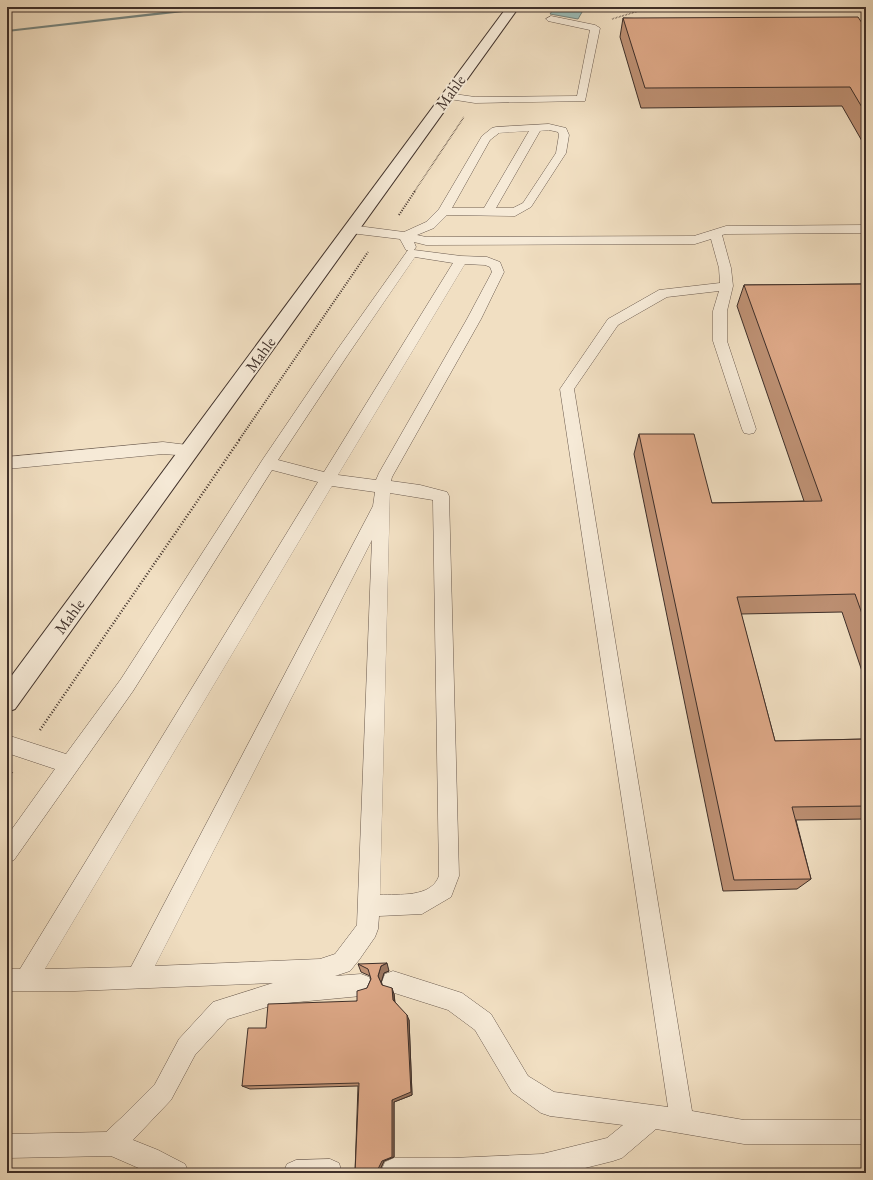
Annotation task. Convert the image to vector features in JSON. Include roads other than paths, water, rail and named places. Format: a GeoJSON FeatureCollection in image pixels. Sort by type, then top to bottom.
{"type":"FeatureCollection","features":[{"type":"Feature","properties":{"kind":"street","name":"Mahle"},"geometry":{"type":"LineString","coordinates":[[7,701],[513,7]]}},
{"type":"Feature","properties":{"kind":"lane"},"geometry":{"type":"LineString","coordinates":[[447,96],[475,100],[581,99],[595,28],[551,19]]}},
{"type":"Feature","properties":{"kind":"lane"},"geometry":{"type":"LineString","coordinates":[[405,236],[430,225],[444,211],[486,138],[496,130],[549,127],[562,130],[564,135],[561,153],[527,205],[515,212],[444,211]]}},
{"type":"Feature","properties":{"kind":"lane"},"geometry":{"type":"LineString","coordinates":[[488,212],[536,128]]}},
{"type":"Feature","properties":{"kind":"lane"},"geometry":{"type":"LineString","coordinates":[[350,229],[405,236],[426,241],[695,240],[726,230],[866,230]]}},
{"type":"Feature","properties":{"kind":"lane"},"geometry":{"type":"LineString","coordinates":[[715,233],[725,268],[728,286],[720,311],[720,341],[749,429]]}},
{"type":"Feature","properties":{"kind":"lane"},"geometry":{"type":"LineString","coordinates":[[405,236],[412,253]]}},
{"type":"Feature","properties":{"kind":"lane"},"geometry":{"type":"LineString","coordinates":[[7,980],[75,980],[320,970],[342,963],[367,929],[369,906],[381,506],[384,477],[498,272],[496,265],[487,261],[461,260],[412,253]]}},
{"type":"Feature","properties":{"kind":"lane"},"geometry":{"type":"LineString","coordinates":[[7,853],[127,685],[268,463],[412,253]]}},
{"type":"Feature","properties":{"kind":"lane"},"geometry":{"type":"LineString","coordinates":[[26,980],[461,260]]}},
{"type":"Feature","properties":{"kind":"lane"},"geometry":{"type":"LineString","coordinates":[[682,1122],[568,389],[613,322],[664,293],[728,286]]}},
{"type":"Feature","properties":{"kind":"lane"},"geometry":{"type":"LineString","coordinates":[[7,463],[163,448],[191,450]]}},
{"type":"Feature","properties":{"kind":"lane"},"geometry":{"type":"LineString","coordinates":[[268,463],[328,479],[424,491],[440,496],[449,876],[444,890],[422,903],[369,906]]}},
{"type":"Feature","properties":{"kind":"lane"},"geometry":{"type":"LineString","coordinates":[[137,978],[381,506]]}},
{"type":"Feature","properties":{"kind":"lane"},"geometry":{"type":"LineString","coordinates":[[7,744],[70,765]]}},
{"type":"Feature","properties":{"kind":"lane"},"geometry":{"type":"LineString","coordinates":[[393,982],[454,1002],[483,1022],[520,1084],[550,1104],[652,1116],[744,1132],[866,1132]]}},
{"type":"Feature","properties":{"kind":"lane"},"geometry":{"type":"LineString","coordinates":[[110,1144],[130,1127],[163,1092],[187,1048],[221,1010],[277,993],[361,985]]}},
{"type":"Feature","properties":{"kind":"lane"},"geometry":{"type":"LineString","coordinates":[[394,1172],[458,1171],[542,1166],[612,1149],[652,1116]]}},
{"type":"Feature","properties":{"kind":"lane"},"geometry":{"type":"LineString","coordinates":[[7,1146],[110,1144],[149,1159],[176,1173]]}},
{"type":"Feature","properties":{"kind":"lane"},"geometry":{"type":"LineString","coordinates":[[296,1173],[330,1172]]}},
{"type":"Feature","properties":{"kind":"water"},"geometry":{"type":"Polygon","coordinates":[[[555,7],[585,7],[578,19],[550,14],[555,7]]]}},
{"type":"Feature","properties":{"kind":"waterway"},"geometry":{"type":"LineString","coordinates":[[7,31],[219,7]]}}]}
